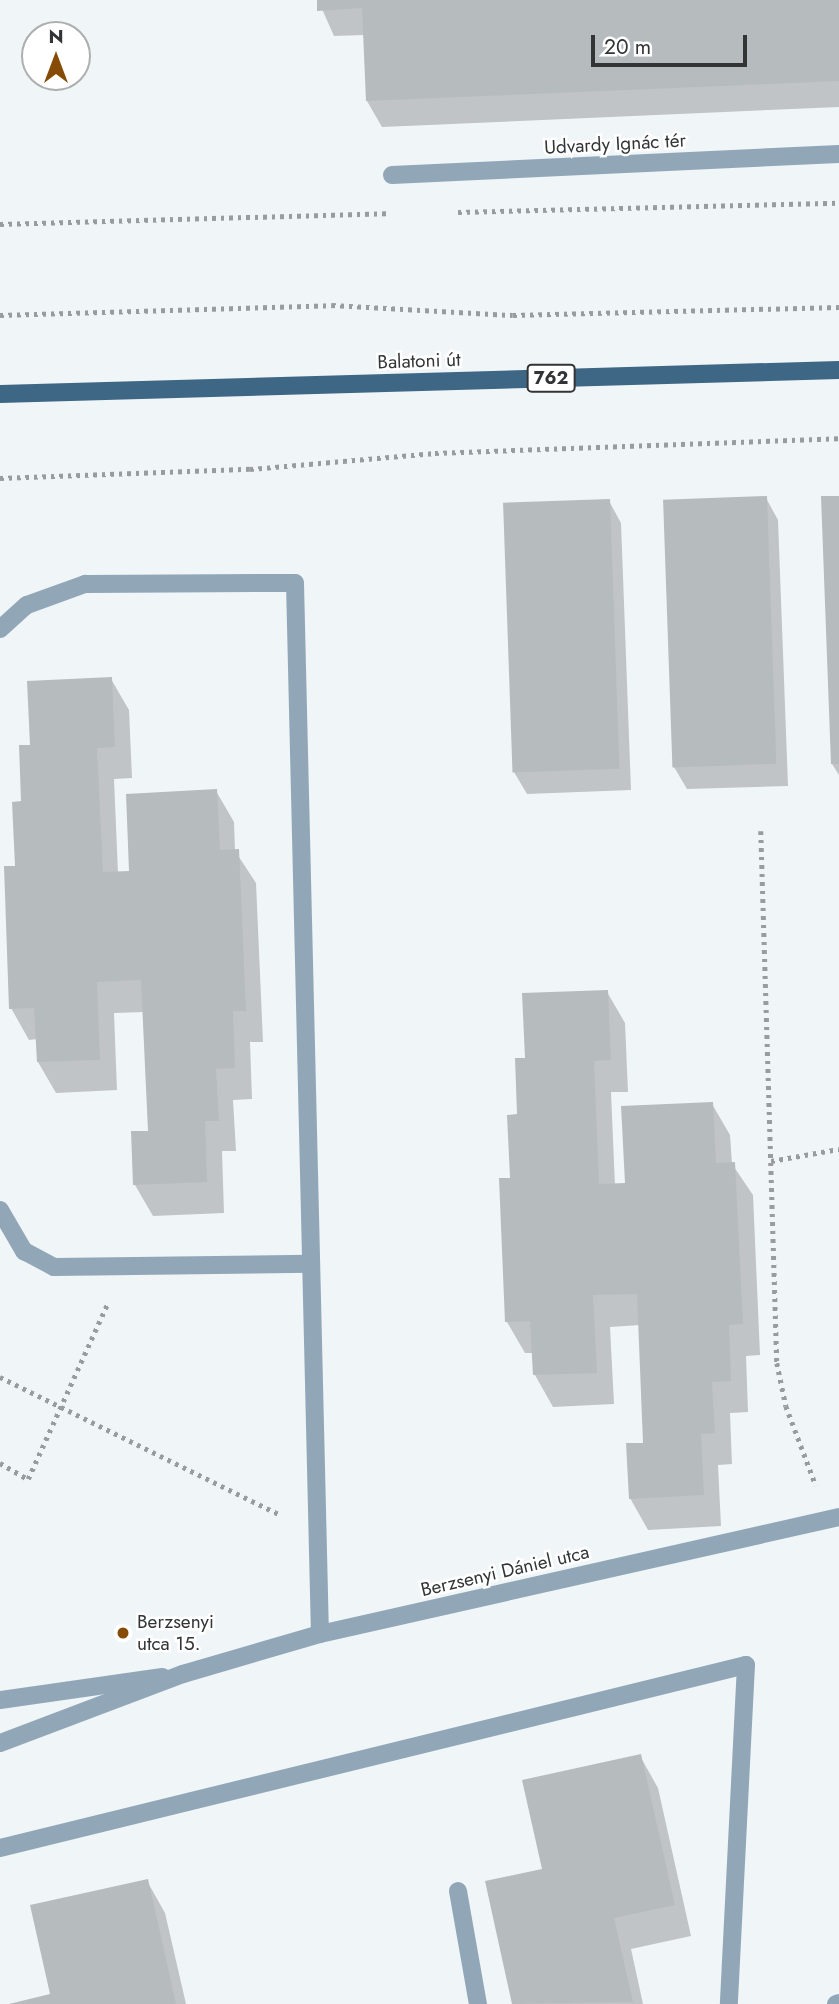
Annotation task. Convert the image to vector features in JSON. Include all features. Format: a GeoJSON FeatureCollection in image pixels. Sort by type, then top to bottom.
{"type":"FeatureCollection","features":[{"type":"Feature","properties":{"kind":"main road","name":"Balatoni út"},"geometry":{"type":"LineString","coordinates":[[0,394],[839,370]]}},
{"type":"Feature","properties":{"kind":"street","name":"Udvardy Ignác tér"},"geometry":{"type":"LineString","coordinates":[[392,175],[839,154]]}},
{"type":"Feature","properties":{"kind":"street"},"geometry":{"type":"LineString","coordinates":[[0,629],[27,605],[85,584],[295,583],[320,1634]]}},
{"type":"Feature","properties":{"kind":"street"},"geometry":{"type":"LineString","coordinates":[[0,1210],[11,1236],[40,1262],[122,1270],[311,1264]]}},
{"type":"Feature","properties":{"kind":"street","name":"Berzsenyi Dániel utca"},"geometry":{"type":"LineString","coordinates":[[0,1743],[183,1674],[320,1634],[834,1518]]}},
{"type":"Feature","properties":{"kind":"street"},"geometry":{"type":"LineString","coordinates":[[0,1848],[746,1665],[729,2004]]}},
{"type":"Feature","properties":{"kind":"street","name":"Berzsenyi Dániel utca"},"geometry":{"type":"LineString","coordinates":[[0,1700],[183,1674]]}},
{"type":"Feature","properties":{"kind":"street"},"geometry":{"type":"LineString","coordinates":[[458,1891],[478,2004]]}},
{"type":"Feature","properties":{"kind":"path"},"geometry":{"type":"LineString","coordinates":[[0,315],[332,304],[513,315],[839,307]]}},
{"type":"Feature","properties":{"kind":"path"},"geometry":{"type":"LineString","coordinates":[[0,478],[250,469],[435,453],[839,438]]}},
{"type":"Feature","properties":{"kind":"path"},"geometry":{"type":"LineString","coordinates":[[761,831],[777,1363],[786,1406],[834,1518]]}},
{"type":"Feature","properties":{"kind":"path"},"geometry":{"type":"LineString","coordinates":[[771,1161],[839,1149]]}},
{"type":"Feature","properties":{"kind":"path"},"geometry":{"type":"LineString","coordinates":[[0,1463],[28,1479],[122,1270]]}},
{"type":"Feature","properties":{"kind":"path"},"geometry":{"type":"LineString","coordinates":[[0,1377],[317,1534]]}},
{"type":"Feature","properties":{"kind":"building"},"geometry":{"type":"Polygon","coordinates":[[[317,0],[839,0],[839,81],[366,101],[362,8],[317,11],[317,0]]]}},
{"type":"Feature","properties":{"kind":"building"},"geometry":{"type":"Polygon","coordinates":[[[767,496],[776,764],[672,767],[663,500],[767,496]]]}},
{"type":"Feature","properties":{"kind":"building"},"geometry":{"type":"Polygon","coordinates":[[[821,496],[839,496],[839,764],[831,764],[821,496]]]}},
{"type":"Feature","properties":{"kind":"building"},"geometry":{"type":"Polygon","coordinates":[[[610,499],[619,769],[512,773],[503,503],[610,499]]]}},
{"type":"Feature","properties":{"kind":"building"},"geometry":{"type":"Polygon","coordinates":[[[112,677],[115,747],[97,748],[103,872],[129,871],[126,794],[217,789],[220,850],[239,849],[246,1011],[233,1011],[235,1068],[216,1069],[219,1121],[205,1121],[207,1182],[133,1185],[131,1131],[148,1131],[141,980],[97,982],[100,1060],[37,1062],[34,1008],[9,1009],[4,866],[15,866],[12,802],[21,801],[19,745],[30,745],[27,681],[112,677]]]}},
{"type":"Feature","properties":{"kind":"building"},"geometry":{"type":"Polygon","coordinates":[[[608,990],[611,1060],[594,1061],[599,1184],[625,1183],[621,1106],[713,1102],[716,1163],[735,1162],[743,1324],[729,1325],[731,1381],[712,1382],[715,1433],[701,1434],[704,1495],[629,1499],[626,1443],[643,1443],[637,1294],[593,1295],[597,1373],[533,1375],[530,1321],[505,1322],[499,1178],[510,1178],[507,1115],[517,1114],[515,1058],[525,1058],[522,993],[608,990]]]}},
{"type":"Feature","properties":{"kind":"building"},"geometry":{"type":"Polygon","coordinates":[[[641,1754],[675,1905],[614,1918],[633,2002],[512,2004],[485,1881],[542,1869],[522,1780],[641,1754]]]}},
{"type":"Feature","properties":{"kind":"building"},"geometry":{"type":"Polygon","coordinates":[[[148,1879],[176,2004],[9,2004],[50,1994],[30,1905],[148,1879]]]}},
{"type":"Feature","properties":{"kind":"place","name":"Berzsenyi utca 15."},"geometry":{"type":"Point","coordinates":[123,1633]}}]}
